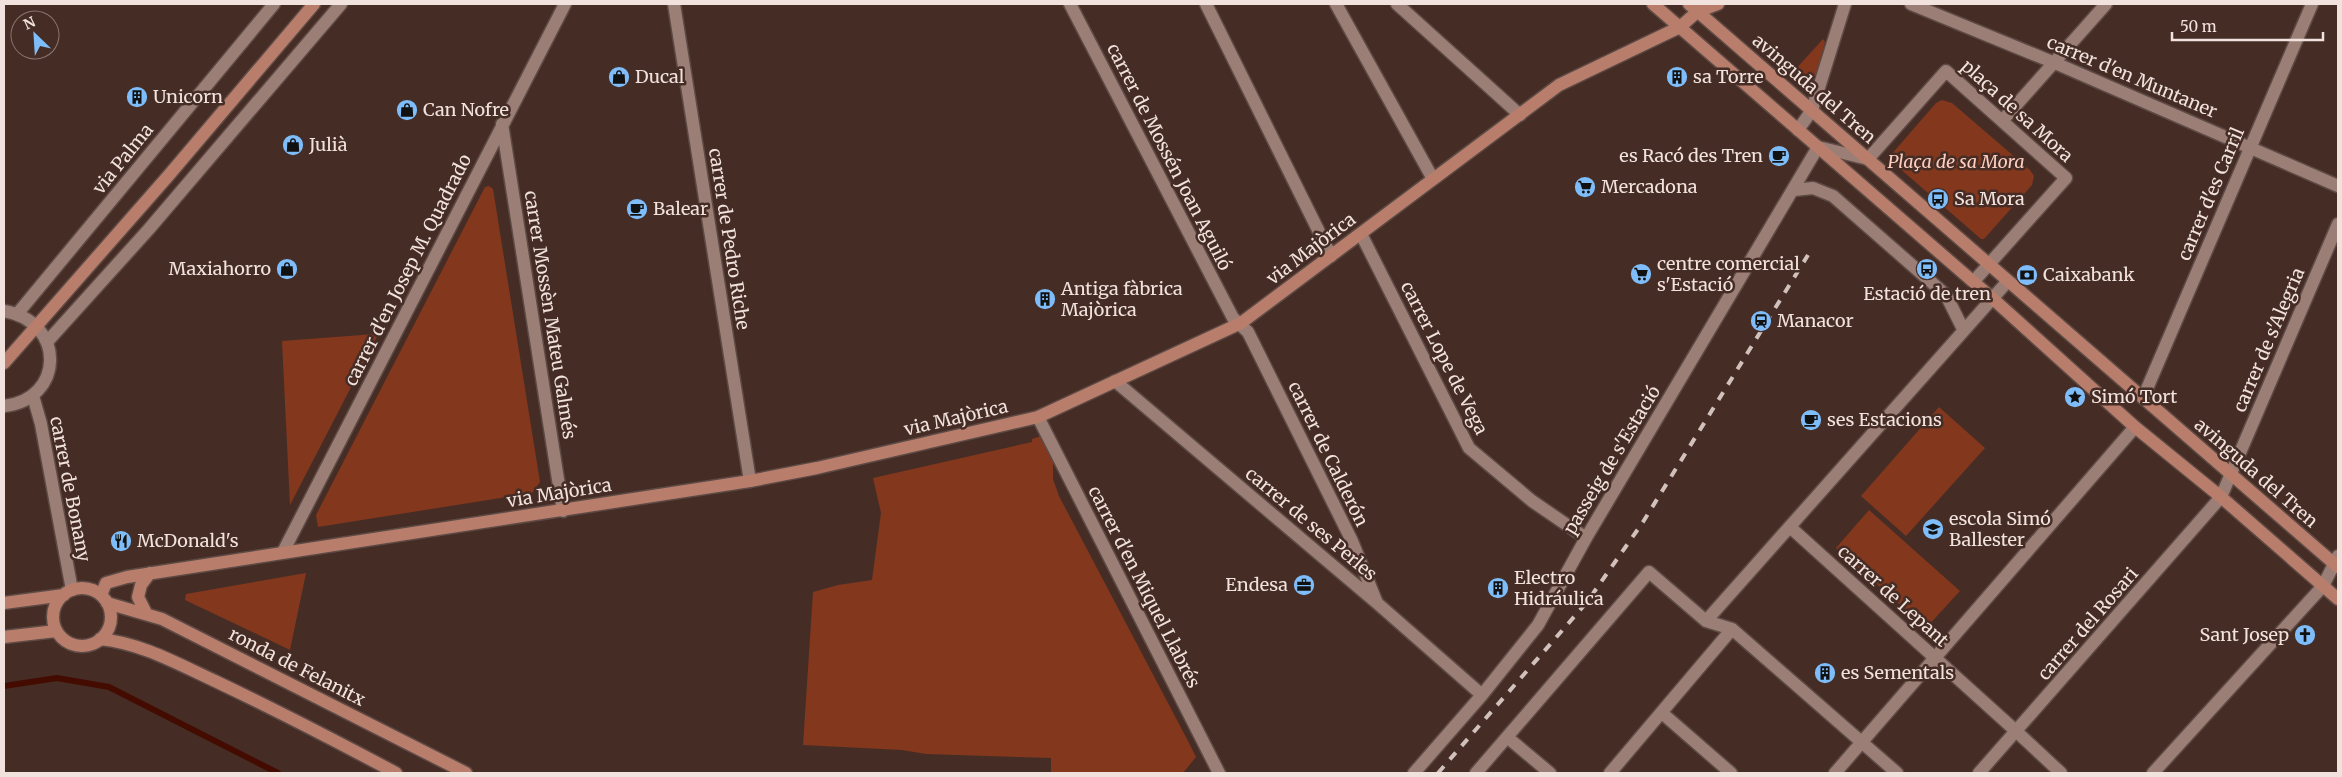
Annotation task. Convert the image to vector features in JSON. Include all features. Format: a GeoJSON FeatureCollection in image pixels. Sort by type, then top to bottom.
{"type":"FeatureCollection","features":[{"type":"Feature","properties":{"kind":"main road"},"geometry":{"type":"LineString","coordinates":[[4,363],[314,4]]}},
{"type":"Feature","properties":{"kind":"main road"},"geometry":{"type":"LineString","coordinates":[[1653,4],[1974,281],[2135,427],[2221,497],[2338,599]]}},
{"type":"Feature","properties":{"kind":"main road","name":"via Majòrica"},"geometry":{"type":"LineString","coordinates":[[104,599],[106,583],[115,579],[750,481],[817,468],[1038,417],[1241,323],[1559,85],[1680,27],[1693,8],[1718,4]]}},
{"type":"Feature","properties":{"kind":"main road","name":"avinguda del Tren"},"geometry":{"type":"LineString","coordinates":[[1693,8],[2007,282],[2337,562]]}},
{"type":"Feature","properties":{"kind":"main road"},"geometry":{"type":"LineString","coordinates":[[146,613],[138,597],[141,586],[150,573]]}},
{"type":"Feature","properties":{"kind":"main road","name":"ronda de Felanitx"},"geometry":{"type":"LineString","coordinates":[[68,592],[92,590],[104,599],[146,613],[227,650],[466,773]]}},
{"type":"Feature","properties":{"kind":"main road"},"geometry":{"type":"LineString","coordinates":[[4,603],[68,592]]}},
{"type":"Feature","properties":{"kind":"main road"},"geometry":{"type":"LineString","coordinates":[[68,592],[53,611],[56,631],[68,642],[85,646],[100,639],[116,640],[154,653],[270,707],[396,773]]}},
{"type":"Feature","properties":{"kind":"main road"},"geometry":{"type":"LineString","coordinates":[[100,639],[110,622],[110,612],[104,599]]}},
{"type":"Feature","properties":{"kind":"main road"},"geometry":{"type":"LineString","coordinates":[[4,637],[56,631]]}},
{"type":"Feature","properties":{"kind":"street","name":"via Palma"},"geometry":{"type":"LineString","coordinates":[[18,314],[274,4]]}},
{"type":"Feature","properties":{"kind":"street"},"geometry":{"type":"LineString","coordinates":[[47,342],[149,229],[341,4]]}},
{"type":"Feature","properties":{"kind":"street","name":"carrer d'en Josep M. Quadrado"},"geometry":{"type":"LineString","coordinates":[[283,552],[565,4]]}},
{"type":"Feature","properties":{"kind":"street","name":"carrer de Pedro Riche"},"geometry":{"type":"LineString","coordinates":[[674,4],[750,481]]}},
{"type":"Feature","properties":{"kind":"street","name":"carrer de Mossén Joan Aguiló"},"geometry":{"type":"LineString","coordinates":[[1070,4],[1233,318],[1241,323]]}},
{"type":"Feature","properties":{"kind":"street"},"geometry":{"type":"LineString","coordinates":[[1206,4],[1331,256]]}},
{"type":"Feature","properties":{"kind":"street"},"geometry":{"type":"LineString","coordinates":[[1336,4],[1433,179]]}},
{"type":"Feature","properties":{"kind":"street"},"geometry":{"type":"LineString","coordinates":[[1397,4],[1520,115]]}},
{"type":"Feature","properties":{"kind":"street"},"geometry":{"type":"LineString","coordinates":[[1798,130],[1812,110],[1845,4]]}},
{"type":"Feature","properties":{"kind":"street","name":"carrer d'en Muntaner"},"geometry":{"type":"LineString","coordinates":[[1911,4],[2055,63],[2338,186]]}},
{"type":"Feature","properties":{"kind":"street"},"geometry":{"type":"LineString","coordinates":[[2002,121],[2106,4]]}},
{"type":"Feature","properties":{"kind":"street","name":"carrer d'es Carril"},"geometry":{"type":"LineString","coordinates":[[2143,398],[2312,4]]}},
{"type":"Feature","properties":{"kind":"street","name":"plaça de sa Mora"},"geometry":{"type":"LineString","coordinates":[[1868,159],[1946,71],[2066,178],[1988,265]]}},
{"type":"Feature","properties":{"kind":"street","name":"carrer Mossèn Mateu Galmés"},"geometry":{"type":"LineString","coordinates":[[502,124],[563,511]]}},
{"type":"Feature","properties":{"kind":"street"},"geometry":{"type":"LineString","coordinates":[[1818,147],[1868,159]]}},
{"type":"Feature","properties":{"kind":"street","name":"passeig de s'Estació"},"geometry":{"type":"LineString","coordinates":[[1414,773],[1482,695],[1538,626],[1586,538],[1818,147]]}},
{"type":"Feature","properties":{"kind":"street"},"geometry":{"type":"LineString","coordinates":[[1794,190],[1812,188],[1833,196],[1946,295],[1964,329]]}},
{"type":"Feature","properties":{"kind":"street","name":"carrer de s'Alegria"},"geometry":{"type":"LineString","coordinates":[[2221,497],[2338,224]]}},
{"type":"Feature","properties":{"kind":"street","name":"carrer Lope de Vega"},"geometry":{"type":"LineString","coordinates":[[1360,234],[1469,448],[1532,501],[1586,538]]}},
{"type":"Feature","properties":{"kind":"street"},"geometry":{"type":"LineString","coordinates":[[1974,281],[1988,265]]}},
{"type":"Feature","properties":{"kind":"street"},"geometry":{"type":"LineString","coordinates":[[1706,621],[2007,282]]}},
{"type":"Feature","properties":{"kind":"street"},"geometry":{"type":"LineString","coordinates":[[4,311],[18,314],[37,326],[47,342],[50,356],[48,371],[42,385],[33,396],[20,403],[4,406]]}},
{"type":"Feature","properties":{"kind":"street","name":"carrer de Calderón"},"geometry":{"type":"LineString","coordinates":[[1241,323],[1248,332],[1347,532],[1377,603]]}},
{"type":"Feature","properties":{"kind":"street","name":"carrer de ses Perles"},"geometry":{"type":"LineString","coordinates":[[1115,381],[1377,603],[1482,695]]}},
{"type":"Feature","properties":{"kind":"street","name":"carrer de Bonany"},"geometry":{"type":"LineString","coordinates":[[33,396],[41,424],[68,592]]}},
{"type":"Feature","properties":{"kind":"street","name":"carrer d'en Miquel Llabrés"},"geometry":{"type":"LineString","coordinates":[[1038,417],[1219,773]]}},
{"type":"Feature","properties":{"kind":"street"},"geometry":{"type":"LineString","coordinates":[[1835,773],[2135,427]]}},
{"type":"Feature","properties":{"kind":"street","name":"carrer del Rosari"},"geometry":{"type":"LineString","coordinates":[[1979,773],[2017,732],[2221,497]]}},
{"type":"Feature","properties":{"kind":"street","name":"carrer de Lepant"},"geometry":{"type":"LineString","coordinates":[[1790,527],[2061,773]]}},
{"type":"Feature","properties":{"kind":"street"},"geometry":{"type":"LineString","coordinates":[[2153,773],[2322,586],[2337,562]]}},
{"type":"Feature","properties":{"kind":"street"},"geometry":{"type":"LineString","coordinates":[[1476,773],[1649,572],[1706,621],[1732,630],[1897,773]]}},
{"type":"Feature","properties":{"kind":"street"},"geometry":{"type":"LineString","coordinates":[[1610,773],[1732,630]]}},
{"type":"Feature","properties":{"kind":"street"},"geometry":{"type":"LineString","coordinates":[[1662,713],[1731,773]]}},
{"type":"Feature","properties":{"kind":"street"},"geometry":{"type":"LineString","coordinates":[[1507,737],[1550,773]]}},
{"type":"Feature","properties":{"kind":"green space"},"geometry":{"type":"Polygon","coordinates":[[[1823,39],[1825,42],[1813,87],[1794,71],[1823,39]]]}},
{"type":"Feature","properties":{"kind":"green space","name":"Plaça de sa Mora"},"geometry":{"type":"Polygon","coordinates":[[[1942,100],[1952,103],[2030,170],[2034,176],[2032,185],[1984,239],[1981,239],[1890,160],[1890,156],[1936,103],[1942,100]]]}},
{"type":"Feature","properties":{"kind":"green space"},"geometry":{"type":"Polygon","coordinates":[[[489,186],[493,189],[540,482],[532,493],[318,527],[316,515],[485,187],[489,186]]]}},
{"type":"Feature","properties":{"kind":"green space"},"geometry":{"type":"Polygon","coordinates":[[[378,335],[290,505],[282,341],[378,335]]]}},
{"type":"Feature","properties":{"kind":"green space"},"geometry":{"type":"Polygon","coordinates":[[[1939,407],[1985,448],[1906,536],[1861,496],[1939,407]]]}},
{"type":"Feature","properties":{"kind":"green space"},"geometry":{"type":"Polygon","coordinates":[[[1041,436],[1053,459],[1053,479],[1059,496],[1196,757],[1183,773],[1051,773],[1051,758],[926,754],[902,750],[803,745],[813,592],[838,585],[872,580],[881,513],[873,478],[1032,442],[1032,439],[1041,436]]]}},
{"type":"Feature","properties":{"kind":"green space"},"geometry":{"type":"Polygon","coordinates":[[[1869,510],[1960,591],[1926,628],[1836,548],[1869,510]]]}},
{"type":"Feature","properties":{"kind":"green space"},"geometry":{"type":"Polygon","coordinates":[[[306,573],[290,650],[185,600],[186,594],[306,573]]]}},
{"type":"Feature","properties":{"kind":"waterway"},"geometry":{"type":"LineString","coordinates":[[4,686],[57,678],[109,687],[278,773]]}},
{"type":"Feature","properties":{"kind":"railway"},"geometry":{"type":"LineString","coordinates":[[1438,773],[1587,602],[1643,522],[1808,255]]}},
{"type":"Feature","properties":{"kind":"place","name":"Ducal"},"geometry":{"type":"Point","coordinates":[619,77]}},
{"type":"Feature","properties":{"kind":"place","name":"sa Torre"},"geometry":{"type":"Point","coordinates":[1677,77]}},
{"type":"Feature","properties":{"kind":"place","name":"Unicorn"},"geometry":{"type":"Point","coordinates":[137,97]}},
{"type":"Feature","properties":{"kind":"place","name":"Can Nofre"},"geometry":{"type":"Point","coordinates":[407,110]}},
{"type":"Feature","properties":{"kind":"place","name":"Julià"},"geometry":{"type":"Point","coordinates":[293,145]}},
{"type":"Feature","properties":{"kind":"place","name":"es Racó des Tren"},"geometry":{"type":"Point","coordinates":[1779,156]}},
{"type":"Feature","properties":{"kind":"place","name":"Mercadona"},"geometry":{"type":"Point","coordinates":[1585,187]}},
{"type":"Feature","properties":{"kind":"place","name":"Sa Mora"},"geometry":{"type":"Point","coordinates":[1938,199]}},
{"type":"Feature","properties":{"kind":"place","name":"Balear"},"geometry":{"type":"Point","coordinates":[637,209]}},
{"type":"Feature","properties":{"kind":"place","name":"Maxiahorro"},"geometry":{"type":"Point","coordinates":[287,269]}},
{"type":"Feature","properties":{"kind":"place","name":"Estació de tren"},"geometry":{"type":"Point","coordinates":[1927,269]}},
{"type":"Feature","properties":{"kind":"place","name":"centre comercial s'Estació"},"geometry":{"type":"Point","coordinates":[1641,274]}},
{"type":"Feature","properties":{"kind":"place","name":"Caixabank"},"geometry":{"type":"Point","coordinates":[2027,275]}},
{"type":"Feature","properties":{"kind":"place","name":"Antiga fàbrica Majòrica"},"geometry":{"type":"Point","coordinates":[1045,299]}},
{"type":"Feature","properties":{"kind":"place","name":"Manacor"},"geometry":{"type":"Point","coordinates":[1761,321]}},
{"type":"Feature","properties":{"kind":"place","name":"Simó Tort"},"geometry":{"type":"Point","coordinates":[2075,397]}},
{"type":"Feature","properties":{"kind":"place","name":"ses Estacions"},"geometry":{"type":"Point","coordinates":[1811,420]}},
{"type":"Feature","properties":{"kind":"place","name":"escola Simó Ballester"},"geometry":{"type":"Point","coordinates":[1933,529]}},
{"type":"Feature","properties":{"kind":"place","name":"McDonald's"},"geometry":{"type":"Point","coordinates":[121,541]}},
{"type":"Feature","properties":{"kind":"place","name":"Endesa"},"geometry":{"type":"Point","coordinates":[1304,585]}},
{"type":"Feature","properties":{"kind":"place","name":"Electro Hidráulica"},"geometry":{"type":"Point","coordinates":[1498,588]}},
{"type":"Feature","properties":{"kind":"place","name":"Sant Josep"},"geometry":{"type":"Point","coordinates":[2305,635]}},
{"type":"Feature","properties":{"kind":"place","name":"es Sementals"},"geometry":{"type":"Point","coordinates":[1825,673]}}]}
